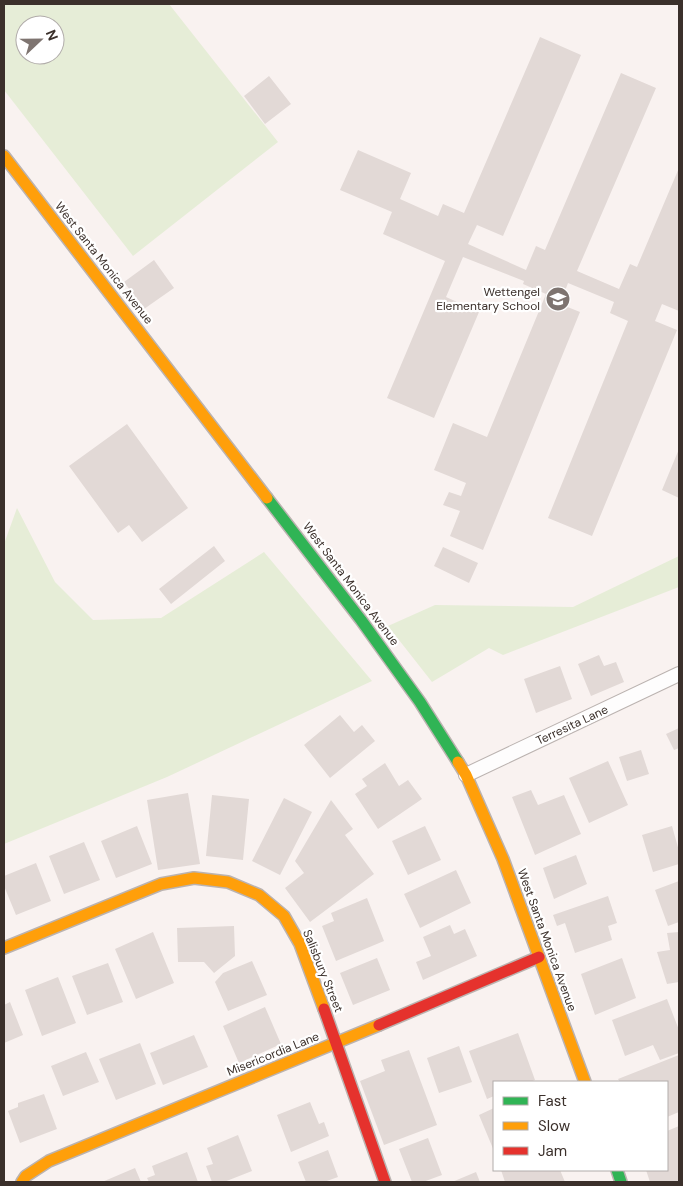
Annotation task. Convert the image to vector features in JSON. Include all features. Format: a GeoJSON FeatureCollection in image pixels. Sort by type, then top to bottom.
{"type":"FeatureCollection","features":[{"type":"Feature","properties":{"kind":"street","name":"West Santa Monica Avenue"},"geometry":{"type":"LineString","coordinates":[[4,156],[361,620],[425,709],[466,775],[503,859],[585,1081]]}},
{"type":"Feature","properties":{"kind":"street","name":"Terresita Lane"},"geometry":{"type":"LineString","coordinates":[[466,775],[679,674]]}},
{"type":"Feature","properties":{"kind":"street","name":"Salisbury Street"},"geometry":{"type":"LineString","coordinates":[[4,948],[162,884],[194,878],[228,882],[259,895],[284,916],[300,944],[337,1043],[385,1182]]}},
{"type":"Feature","properties":{"kind":"street","name":"Misericordia Lane"},"geometry":{"type":"LineString","coordinates":[[22,1182],[26,1176],[48,1161],[337,1043],[539,957]]}},
{"type":"Feature","properties":{"kind":"green space"},"geometry":{"type":"Polygon","coordinates":[[[4,4],[169,4],[278,142],[133,256],[4,90],[4,4]]]}},
{"type":"Feature","properties":{"kind":"green space"},"geometry":{"type":"Polygon","coordinates":[[[17,508],[55,582],[93,620],[161,618],[264,552],[372,681],[167,777],[4,844],[4,544],[17,508]]]}},
{"type":"Feature","properties":{"kind":"green space"},"geometry":{"type":"Polygon","coordinates":[[[679,556],[679,587],[503,655],[489,648],[432,682],[388,626],[435,605],[573,607],[679,556]]]}},
{"type":"Feature","properties":{"kind":"building"},"geometry":{"type":"Polygon","coordinates":[[[540,37],[581,55],[503,236],[477,225],[468,244],[526,270],[536,246],[545,250],[621,73],[656,88],[577,271],[619,289],[630,264],[637,267],[679,168],[679,311],[662,304],[655,321],[677,330],[592,536],[548,518],[628,321],[610,313],[614,302],[568,283],[560,304],[580,312],[483,550],[450,536],[460,511],[443,505],[449,492],[461,496],[466,483],[434,470],[453,423],[487,437],[546,294],[523,284],[524,281],[463,257],[446,297],[479,312],[434,418],[387,398],[445,261],[383,234],[392,212],[340,190],[358,150],[411,173],[400,199],[438,216],[443,204],[464,213],[540,37]]]}},
{"type":"Feature","properties":{"kind":"building"},"geometry":{"type":"Polygon","coordinates":[[[269,76],[291,104],[265,124],[244,96],[269,76]]]}},
{"type":"Feature","properties":{"kind":"building"},"geometry":{"type":"Polygon","coordinates":[[[154,260],[174,288],[144,309],[124,282],[154,260]]]}},
{"type":"Feature","properties":{"kind":"building"},"geometry":{"type":"Polygon","coordinates":[[[127,424],[188,508],[142,542],[129,525],[118,533],[69,466],[127,424]]]}},
{"type":"Feature","properties":{"kind":"building"},"geometry":{"type":"Polygon","coordinates":[[[679,449],[679,498],[662,490],[679,449]]]}},
{"type":"Feature","properties":{"kind":"building"},"geometry":{"type":"Polygon","coordinates":[[[214,546],[225,561],[171,604],[159,589],[214,546]]]}},
{"type":"Feature","properties":{"kind":"building"},"geometry":{"type":"Polygon","coordinates":[[[443,547],[478,563],[469,583],[434,566],[443,547]]]}},
{"type":"Feature","properties":{"kind":"building"},"geometry":{"type":"Polygon","coordinates":[[[599,655],[604,666],[616,662],[624,682],[591,696],[578,664],[599,655]]]}},
{"type":"Feature","properties":{"kind":"building"},"geometry":{"type":"Polygon","coordinates":[[[560,666],[572,699],[536,713],[524,679],[560,666]]]}},
{"type":"Feature","properties":{"kind":"building"},"geometry":{"type":"Polygon","coordinates":[[[340,715],[354,732],[362,725],[375,741],[330,778],[304,745],[340,715]]]}},
{"type":"Feature","properties":{"kind":"building"},"geometry":{"type":"Polygon","coordinates":[[[679,728],[679,748],[674,750],[666,734],[679,728]]]}},
{"type":"Feature","properties":{"kind":"building"},"geometry":{"type":"Polygon","coordinates":[[[641,750],[649,774],[627,781],[619,757],[641,750]]]}},
{"type":"Feature","properties":{"kind":"building"},"geometry":{"type":"Polygon","coordinates":[[[608,761],[628,805],[589,823],[569,778],[608,761]]]}},
{"type":"Feature","properties":{"kind":"building"},"geometry":{"type":"Polygon","coordinates":[[[385,763],[399,786],[408,780],[422,799],[378,829],[355,794],[367,786],[362,779],[385,763]]]}},
{"type":"Feature","properties":{"kind":"building"},"geometry":{"type":"Polygon","coordinates":[[[531,790],[538,805],[564,795],[581,834],[535,855],[512,797],[531,790]]]}},
{"type":"Feature","properties":{"kind":"building"},"geometry":{"type":"Polygon","coordinates":[[[188,793],[200,864],[158,870],[147,800],[188,793]]]}},
{"type":"Feature","properties":{"kind":"building"},"geometry":{"type":"Polygon","coordinates":[[[212,795],[249,799],[243,860],[206,856],[212,795]]]}},
{"type":"Feature","properties":{"kind":"building"},"geometry":{"type":"Polygon","coordinates":[[[284,798],[312,812],[280,875],[252,861],[284,798]]]}},
{"type":"Feature","properties":{"kind":"building"},"geometry":{"type":"Polygon","coordinates":[[[331,800],[353,829],[345,835],[374,874],[310,922],[285,888],[304,873],[295,861],[331,800]]]}},
{"type":"Feature","properties":{"kind":"building"},"geometry":{"type":"Polygon","coordinates":[[[137,826],[152,864],[116,878],[101,841],[137,826]]]}},
{"type":"Feature","properties":{"kind":"building"},"geometry":{"type":"Polygon","coordinates":[[[425,826],[441,860],[408,875],[392,841],[425,826]]]}},
{"type":"Feature","properties":{"kind":"building"},"geometry":{"type":"Polygon","coordinates":[[[672,826],[679,851],[679,864],[653,872],[642,835],[672,826]]]}},
{"type":"Feature","properties":{"kind":"building"},"geometry":{"type":"Polygon","coordinates":[[[84,842],[100,880],[64,894],[49,856],[84,842]]]}},
{"type":"Feature","properties":{"kind":"building"},"geometry":{"type":"Polygon","coordinates":[[[576,855],[587,884],[554,899],[543,868],[576,855]]]}},
{"type":"Feature","properties":{"kind":"building"},"geometry":{"type":"Polygon","coordinates":[[[36,863],[51,901],[16,915],[4,886],[4,876],[36,863]]]}},
{"type":"Feature","properties":{"kind":"building"},"geometry":{"type":"Polygon","coordinates":[[[456,870],[471,903],[420,928],[404,894],[456,870]]]}},
{"type":"Feature","properties":{"kind":"building"},"geometry":{"type":"Polygon","coordinates":[[[679,881],[679,922],[668,926],[655,890],[679,881]]]}},
{"type":"Feature","properties":{"kind":"building"},"geometry":{"type":"Polygon","coordinates":[[[608,896],[617,923],[608,926],[612,940],[575,953],[565,923],[557,926],[553,915],[608,896]]]}},
{"type":"Feature","properties":{"kind":"building"},"geometry":{"type":"Polygon","coordinates":[[[367,898],[384,941],[336,961],[322,926],[334,921],[331,913],[367,898]]]}},
{"type":"Feature","properties":{"kind":"building"},"geometry":{"type":"Polygon","coordinates":[[[450,925],[454,934],[465,929],[477,956],[423,980],[416,962],[431,956],[423,937],[450,925]]]}},
{"type":"Feature","properties":{"kind":"building"},"geometry":{"type":"Polygon","coordinates":[[[234,926],[235,956],[214,973],[204,962],[178,962],[177,928],[234,926]]]}},
{"type":"Feature","properties":{"kind":"building"},"geometry":{"type":"Polygon","coordinates":[[[153,932],[174,983],[136,999],[115,949],[153,932]]]}},
{"type":"Feature","properties":{"kind":"building"},"geometry":{"type":"Polygon","coordinates":[[[679,932],[679,982],[667,984],[657,952],[670,950],[667,933],[679,932]]]}},
{"type":"Feature","properties":{"kind":"building"},"geometry":{"type":"Polygon","coordinates":[[[377,958],[390,990],[353,1005],[340,973],[377,958]]]}},
{"type":"Feature","properties":{"kind":"building"},"geometry":{"type":"Polygon","coordinates":[[[622,958],[636,998],[595,1015],[581,974],[622,958]]]}},
{"type":"Feature","properties":{"kind":"building"},"geometry":{"type":"Polygon","coordinates":[[[252,961],[267,995],[228,1011],[215,982],[223,973],[252,961]]]}},
{"type":"Feature","properties":{"kind":"building"},"geometry":{"type":"Polygon","coordinates":[[[108,963],[123,1002],[87,1015],[72,976],[108,963]]]}},
{"type":"Feature","properties":{"kind":"building"},"geometry":{"type":"Polygon","coordinates":[[[58,977],[76,1023],[42,1036],[25,990],[58,977]]]}},
{"type":"Feature","properties":{"kind":"building"},"geometry":{"type":"Polygon","coordinates":[[[667,999],[679,1030],[679,1053],[660,1060],[653,1045],[625,1056],[612,1020],[667,999]]]}},
{"type":"Feature","properties":{"kind":"building"},"geometry":{"type":"Polygon","coordinates":[[[10,1002],[23,1035],[4,1043],[4,1005],[10,1002]]]}},
{"type":"Feature","properties":{"kind":"building"},"geometry":{"type":"Polygon","coordinates":[[[265,1007],[281,1044],[239,1063],[223,1026],[265,1007]]]}},
{"type":"Feature","properties":{"kind":"building"},"geometry":{"type":"Polygon","coordinates":[[[518,1033],[535,1080],[493,1081],[493,1096],[487,1099],[469,1051],[518,1033]]]}},
{"type":"Feature","properties":{"kind":"building"},"geometry":{"type":"Polygon","coordinates":[[[194,1035],[208,1067],[163,1085],[150,1053],[194,1035]]]}},
{"type":"Feature","properties":{"kind":"building"},"geometry":{"type":"Polygon","coordinates":[[[140,1043],[156,1084],[116,1100],[99,1059],[140,1043]]]}},
{"type":"Feature","properties":{"kind":"building"},"geometry":{"type":"Polygon","coordinates":[[[459,1046],[472,1082],[439,1093],[427,1058],[459,1046]]]}},
{"type":"Feature","properties":{"kind":"building"},"geometry":{"type":"Polygon","coordinates":[[[409,1050],[437,1125],[384,1145],[360,1081],[385,1071],[381,1060],[409,1050]]]}},
{"type":"Feature","properties":{"kind":"building"},"geometry":{"type":"Polygon","coordinates":[[[86,1052],[99,1082],[63,1096],[51,1066],[86,1052]]]}},
{"type":"Feature","properties":{"kind":"building"},"geometry":{"type":"Polygon","coordinates":[[[679,1055],[679,1112],[668,1117],[668,1081],[619,1081],[618,1079],[679,1055]]]}},
{"type":"Feature","properties":{"kind":"building"},"geometry":{"type":"Polygon","coordinates":[[[44,1094],[57,1129],[20,1143],[8,1111],[18,1107],[18,1103],[44,1094]]]}},
{"type":"Feature","properties":{"kind":"building"},"geometry":{"type":"Polygon","coordinates":[[[310,1102],[319,1124],[324,1122],[329,1136],[291,1152],[277,1115],[310,1102]]]}},
{"type":"Feature","properties":{"kind":"building"},"geometry":{"type":"Polygon","coordinates":[[[493,1108],[493,1149],[479,1115],[493,1108]]]}},
{"type":"Feature","properties":{"kind":"building"},"geometry":{"type":"Polygon","coordinates":[[[679,1126],[679,1182],[650,1182],[646,1171],[668,1171],[668,1131],[679,1126]]]}},
{"type":"Feature","properties":{"kind":"building"},"geometry":{"type":"Polygon","coordinates":[[[238,1135],[252,1171],[224,1182],[212,1182],[206,1166],[213,1164],[207,1148],[238,1135]]]}},
{"type":"Feature","properties":{"kind":"building"},"geometry":{"type":"Polygon","coordinates":[[[428,1138],[442,1175],[423,1182],[412,1182],[399,1149],[428,1138]]]}},
{"type":"Feature","properties":{"kind":"building"},"geometry":{"type":"Polygon","coordinates":[[[328,1150],[338,1177],[324,1182],[306,1182],[298,1162],[328,1150]]]}},
{"type":"Feature","properties":{"kind":"building"},"geometry":{"type":"Polygon","coordinates":[[[187,1152],[198,1182],[149,1182],[147,1178],[155,1175],[152,1166],[187,1152]]]}},
{"type":"Feature","properties":{"kind":"building"},"geometry":{"type":"Polygon","coordinates":[[[135,1168],[141,1182],[102,1182],[135,1168]]]}},
{"type":"Feature","properties":{"kind":"building"},"geometry":{"type":"Polygon","coordinates":[[[501,1171],[560,1171],[565,1182],[505,1182],[501,1171]]]}},
{"type":"Feature","properties":{"kind":"building"},"geometry":{"type":"Polygon","coordinates":[[[476,1172],[480,1182],[452,1182],[476,1172]]]}},
{"type":"Feature","properties":{"kind":"traffic: fast"},"geometry":{"type":"LineString","coordinates":[[267,498],[361,620],[420,702],[458,762]]}},
{"type":"Feature","properties":{"kind":"traffic: fast"},"geometry":{"type":"LineString","coordinates":[[617,1171],[621,1182]]}},
{"type":"Feature","properties":{"kind":"traffic: slow"},"geometry":{"type":"LineString","coordinates":[[4,156],[267,498]]}},
{"type":"Feature","properties":{"kind":"traffic: slow"},"geometry":{"type":"LineString","coordinates":[[458,762],[466,775],[503,859],[585,1081]]}},
{"type":"Feature","properties":{"kind":"traffic: slow"},"geometry":{"type":"LineString","coordinates":[[4,948],[161,884],[194,878],[228,882],[259,895],[284,916],[300,944],[324,1009]]}},
{"type":"Feature","properties":{"kind":"traffic: slow"},"geometry":{"type":"LineString","coordinates":[[22,1182],[26,1176],[49,1161],[379,1025]]}},
{"type":"Feature","properties":{"kind":"traffic: jam"},"geometry":{"type":"LineString","coordinates":[[379,1025],[539,957]]}},
{"type":"Feature","properties":{"kind":"traffic: jam"},"geometry":{"type":"LineString","coordinates":[[324,1009],[385,1182]]}},
{"type":"Feature","properties":{"kind":"place","name":"Wettengel Elementary School"},"geometry":{"type":"Point","coordinates":[558,299]}}]}
